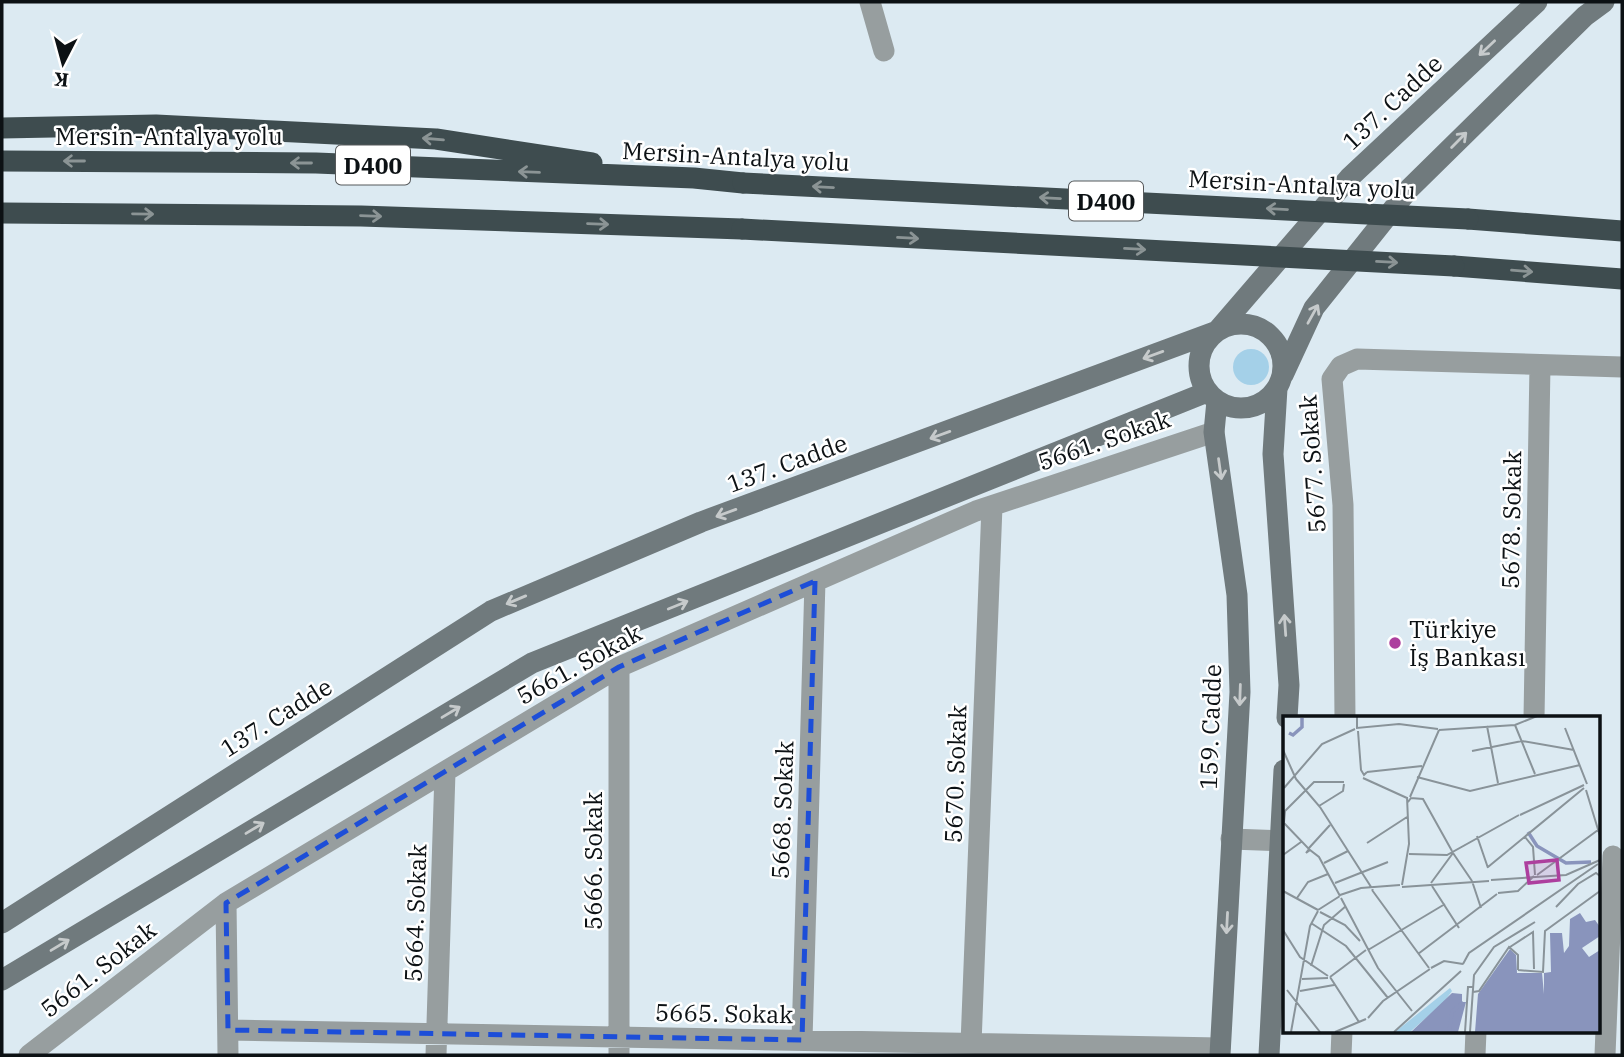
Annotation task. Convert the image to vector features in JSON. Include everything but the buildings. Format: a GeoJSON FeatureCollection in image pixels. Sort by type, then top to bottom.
{"type":"FeatureCollection","features":[{"type":"Feature","properties":{"kind":"highway"},"geometry":{"type":"LineString","coordinates":[[2,128],[156,125],[436,139],[694,178]]}},
{"type":"Feature","properties":{"kind":"highway","name":"Mersin-Antalya yolu"},"geometry":{"type":"LineString","coordinates":[[2,161],[316,163],[694,178],[743,183],[1468,219],[1622,231]]}},
{"type":"Feature","properties":{"kind":"highway","name":"D400"},"geometry":{"type":"LineString","coordinates":[[2,213],[360,216],[742,229],[1454,265],[1622,279]]}},
{"type":"Feature","properties":{"kind":"street"},"geometry":{"type":"LineString","coordinates":[[870,2],[884,51]]}},
{"type":"Feature","properties":{"kind":"street","name":"137. Cadde"},"geometry":{"type":"LineString","coordinates":[[2,923],[491,611],[701,522],[1217,331],[1349,178],[1537,2]]}},
{"type":"Feature","properties":{"kind":"street"},"geometry":{"type":"LineString","coordinates":[[1287,716],[1289,685],[1273,454],[1280,382],[1283,361],[1279,347],[1270,335],[1244,324],[1230,325],[1217,331],[1207,340],[1200,353],[1200,380],[1212,397],[1229,407],[1243,409],[1268,399],[1280,382],[1314,308],[1409,189],[1584,16],[1604,2]]}},
{"type":"Feature","properties":{"kind":"street","name":"5677. Sokak"},"geometry":{"type":"LineString","coordinates":[[1345,716],[1343,505],[1332,379],[1341,366],[1357,359],[1622,367]]}},
{"type":"Feature","properties":{"kind":"street","name":"5678. Sokak"},"geometry":{"type":"LineString","coordinates":[[1534,716],[1540,365]]}},
{"type":"Feature","properties":{"kind":"street"},"geometry":{"type":"LineString","coordinates":[[2,980],[533,663],[1212,397]]}},
{"type":"Feature","properties":{"kind":"street","name":"159. Cadde"},"geometry":{"type":"LineString","coordinates":[[1212,397],[1214,432],[1237,595],[1240,692],[1220,1052]]}},
{"type":"Feature","properties":{"kind":"street","name":"5661. Sokak"},"geometry":{"type":"LineString","coordinates":[[29,1055],[226,904],[619,667],[992,506],[1214,432]]}},
{"type":"Feature","properties":{"kind":"street","name":"5670. Sokak"},"geometry":{"type":"LineString","coordinates":[[971,1044],[992,506]]}},
{"type":"Feature","properties":{"kind":"street","name":"5668. Sokak"},"geometry":{"type":"LineString","coordinates":[[802,1040],[815,581]]}},
{"type":"Feature","properties":{"kind":"street","name":"5666. Sokak"},"geometry":{"type":"LineString","coordinates":[[619,667],[619,1046]]}},
{"type":"Feature","properties":{"kind":"street","name":"5664. Sokak"},"geometry":{"type":"LineString","coordinates":[[437,1045],[445,772]]}},
{"type":"Feature","properties":{"kind":"street"},"geometry":{"type":"LineString","coordinates":[[1231,839],[1283,841],[1269,1055]]}},
{"type":"Feature","properties":{"kind":"street"},"geometry":{"type":"LineString","coordinates":[[1605,1055],[1611,856]]}},
{"type":"Feature","properties":{"kind":"street"},"geometry":{"type":"LineString","coordinates":[[226,904],[229,1055]]}},
{"type":"Feature","properties":{"kind":"street","name":"5665. Sokak"},"geometry":{"type":"LineString","coordinates":[[228,1030],[437,1045],[619,1046],[802,1040],[1220,1052]]}},
{"type":"Feature","properties":{"kind":"street"},"geometry":{"type":"LineString","coordinates":[[1341,1055],[1342,1032]]}},
{"type":"Feature","properties":{"kind":"street"},"geometry":{"type":"LineString","coordinates":[[1475,1055],[1476,1032]]}},
{"type":"Feature","properties":{"kind":"highlighted area"},"geometry":{"type":"Polygon","coordinates":[[[815,581],[802,1040],[228,1030],[226,903],[619,667],[815,581]]]}},
{"type":"Feature","properties":{"kind":"shaded area"},"geometry":{"type":"Polygon","coordinates":[[[1251,349],[1264,354],[1269,367],[1264,380],[1251,385],[1238,380],[1233,367],[1238,354],[1251,349]]]}},
{"type":"Feature","properties":{"kind":"place","name":"Türkiye İş Bankası"},"geometry":{"type":"Point","coordinates":[1395,643]}}]}
